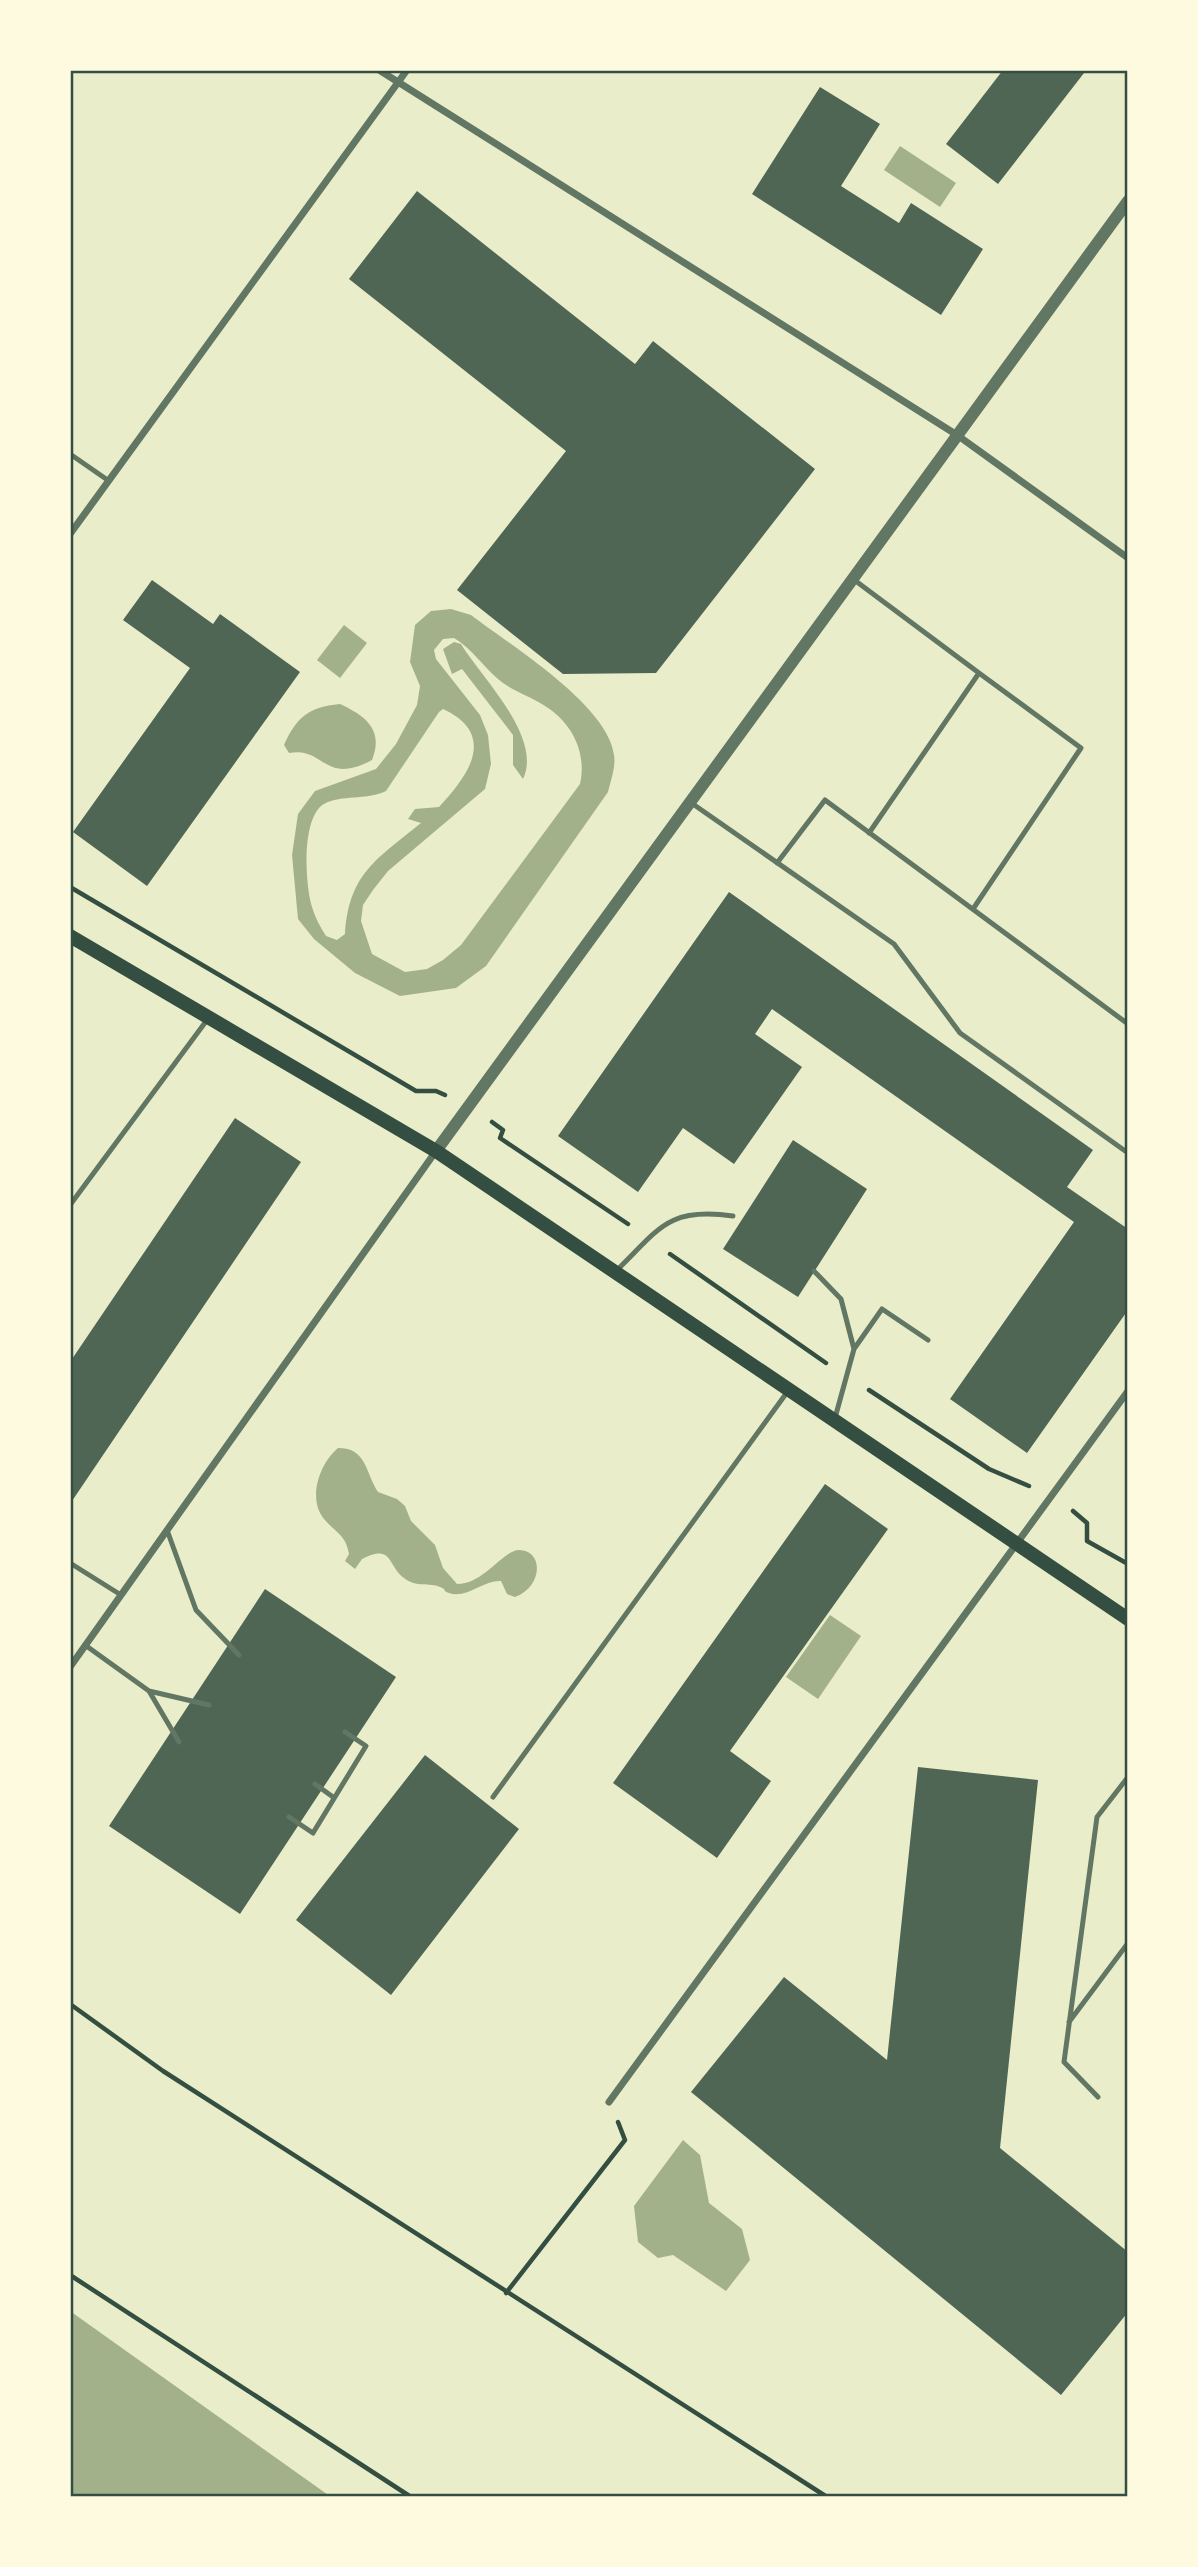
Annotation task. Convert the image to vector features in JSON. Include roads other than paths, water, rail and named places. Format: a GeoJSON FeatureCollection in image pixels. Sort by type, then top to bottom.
{"type":"FeatureCollection","features":[{"type":"Feature","properties":{"kind":"main road"},"geometry":{"type":"LineString","coordinates":[[70,936],[436,1152],[1128,1619]]}},
{"type":"Feature","properties":{"kind":"street"},"geometry":{"type":"LineString","coordinates":[[379,70],[957,435],[1128,558]]}},
{"type":"Feature","properties":{"kind":"street"},"geometry":{"type":"LineString","coordinates":[[70,534],[407,70]]}},
{"type":"Feature","properties":{"kind":"street"},"geometry":{"type":"LineString","coordinates":[[70,1667],[436,1152],[1128,201]]}},
{"type":"Feature","properties":{"kind":"street"},"geometry":{"type":"LineString","coordinates":[[609,2102],[1128,1391]]}},
{"type":"Feature","properties":{"kind":"lane"},"geometry":{"type":"LineString","coordinates":[[70,454],[109,481]]}},
{"type":"Feature","properties":{"kind":"lane"},"geometry":{"type":"LineString","coordinates":[[852,578],[1081,748],[973,909]]}},
{"type":"Feature","properties":{"kind":"lane"},"geometry":{"type":"LineString","coordinates":[[869,832],[979,673]]}},
{"type":"Feature","properties":{"kind":"lane"},"geometry":{"type":"LineString","coordinates":[[777,863],[825,800],[1128,1024]]}},
{"type":"Feature","properties":{"kind":"lane"},"geometry":{"type":"LineString","coordinates":[[690,802],[894,944],[960,1033],[1128,1153]]}},
{"type":"Feature","properties":{"kind":"lane"},"geometry":{"type":"LineString","coordinates":[[70,1205],[209,1017]]}},
{"type":"Feature","properties":{"kind":"lane"},"geometry":{"type":"LineString","coordinates":[[614,1272],[665,1222],[701,1212],[733,1216]]}},
{"type":"Feature","properties":{"kind":"lane"},"geometry":{"type":"LineString","coordinates":[[814,1271],[841,1298],[854,1349]]}},
{"type":"Feature","properties":{"kind":"lane"},"geometry":{"type":"LineString","coordinates":[[834,1421],[854,1349],[882,1309],[928,1340]]}},
{"type":"Feature","properties":{"kind":"lane"},"geometry":{"type":"LineString","coordinates":[[493,1797],[788,1391]]}},
{"type":"Feature","properties":{"kind":"lane"},"geometry":{"type":"LineString","coordinates":[[167,1530],[196,1609],[239,1655]]}},
{"type":"Feature","properties":{"kind":"lane"},"geometry":{"type":"LineString","coordinates":[[70,1563],[121,1595]]}},
{"type":"Feature","properties":{"kind":"lane"},"geometry":{"type":"LineString","coordinates":[[85,1646],[149,1691],[209,1705]]}},
{"type":"Feature","properties":{"kind":"lane"},"geometry":{"type":"LineString","coordinates":[[149,1691],[179,1742]]}},
{"type":"Feature","properties":{"kind":"lane"},"geometry":{"type":"LineString","coordinates":[[289,1816],[313,1833],[366,1746],[345,1732]]}},
{"type":"Feature","properties":{"kind":"lane"},"geometry":{"type":"LineString","coordinates":[[1098,2096],[1064,2062],[1067,2024],[1097,1817],[1127,1780]]}},
{"type":"Feature","properties":{"kind":"lane"},"geometry":{"type":"LineString","coordinates":[[315,1784],[333,1797]]}},
{"type":"Feature","properties":{"kind":"lane"},"geometry":{"type":"LineString","coordinates":[[1067,2024],[1128,1943]]}}]}
